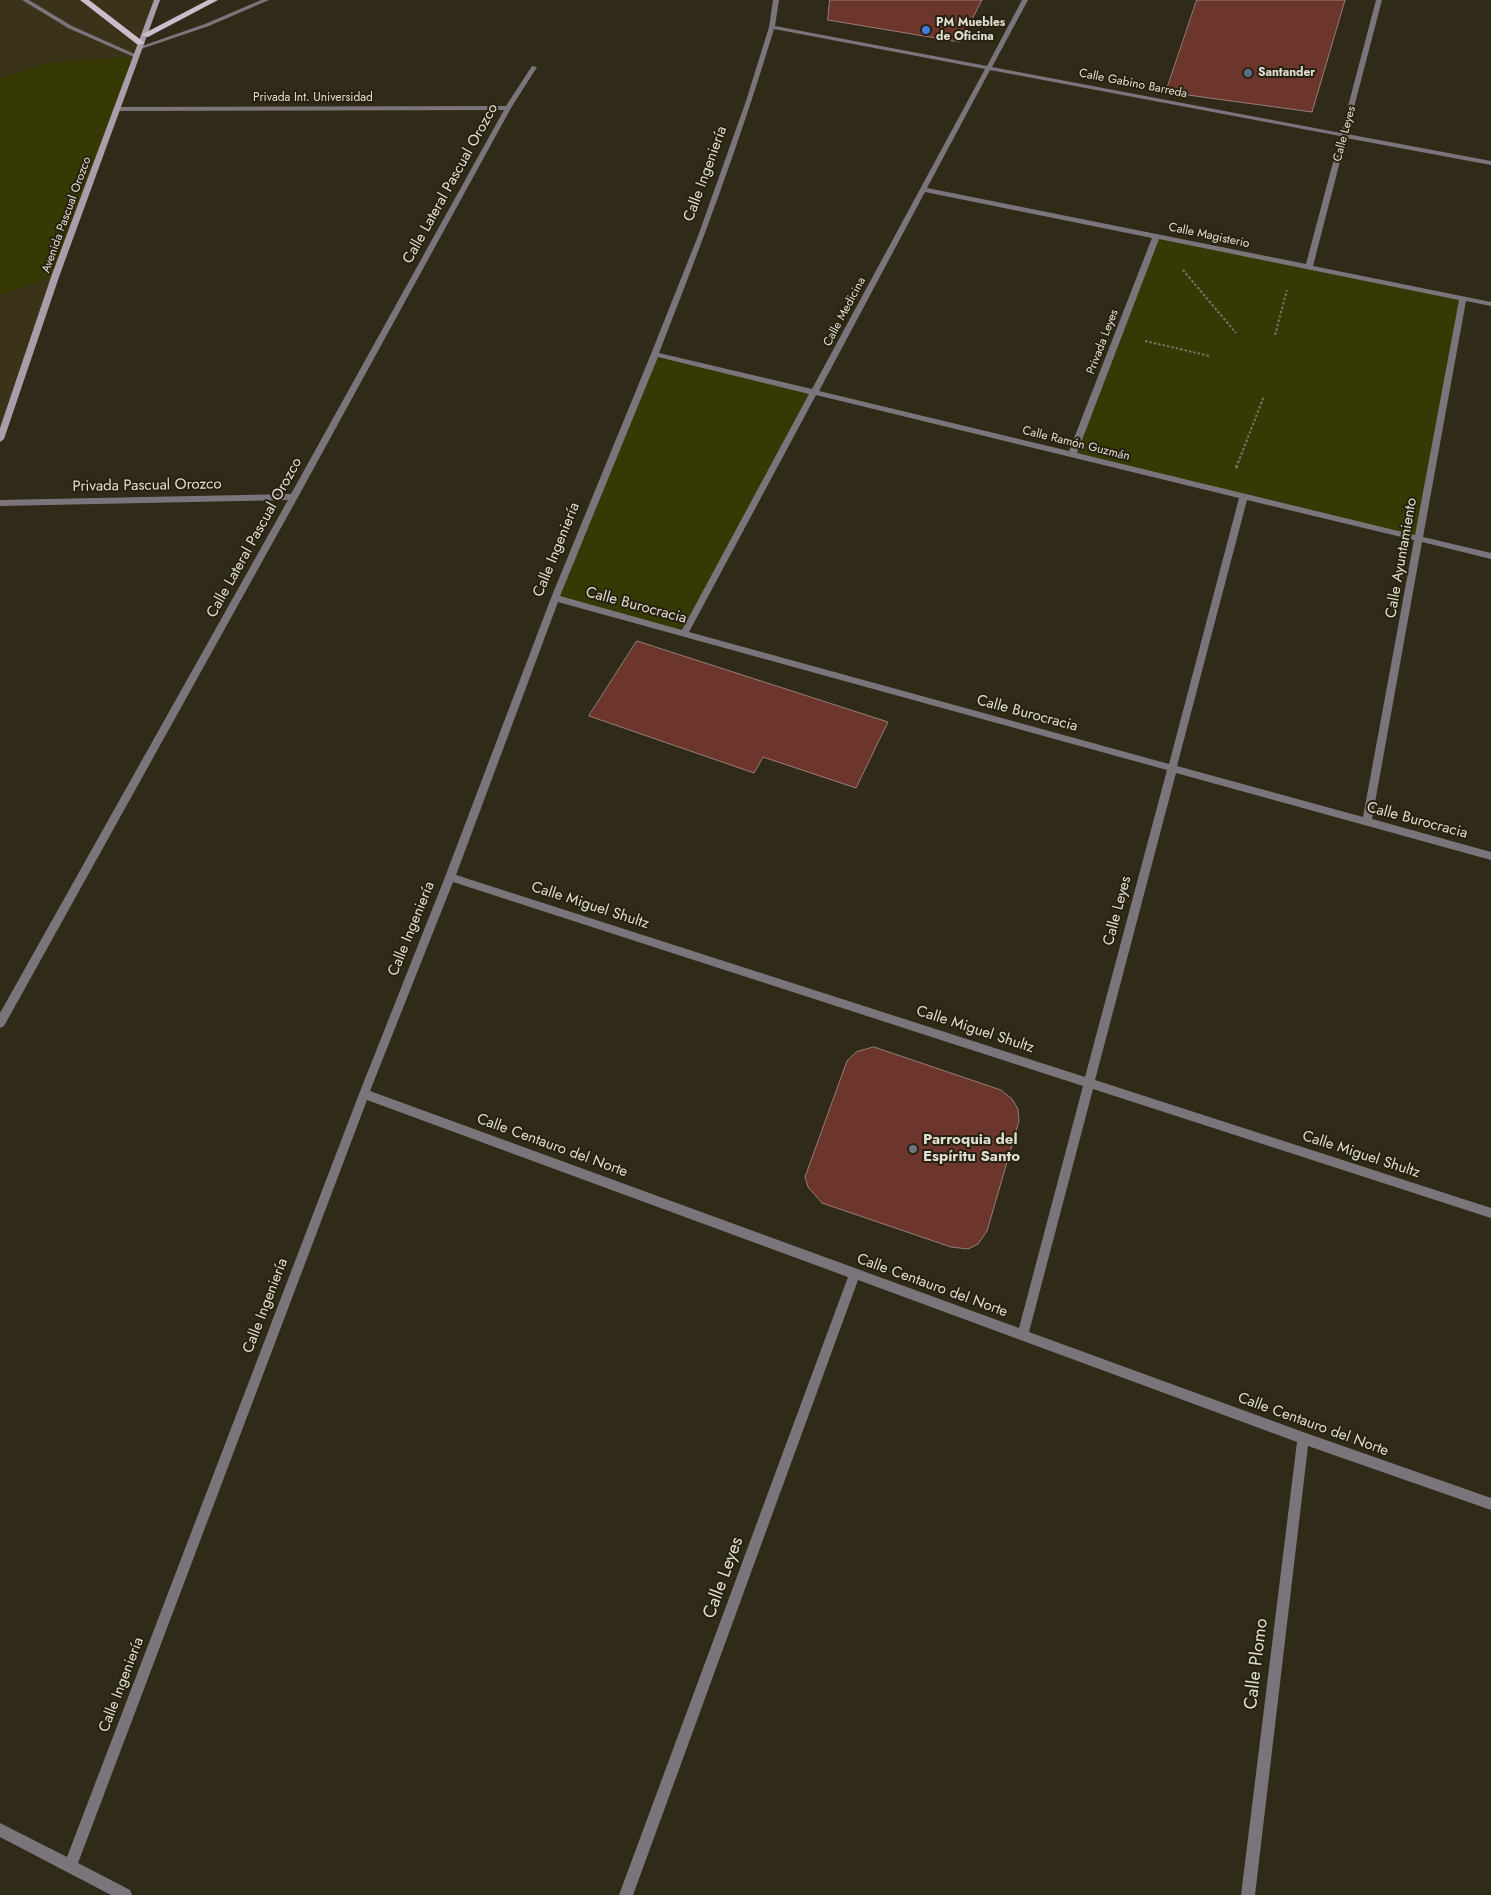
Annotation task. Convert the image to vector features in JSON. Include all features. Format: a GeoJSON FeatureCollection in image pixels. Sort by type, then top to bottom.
{"type":"FeatureCollection","features":[{"type":"Feature","properties":{"kind":"main road"},"geometry":{"type":"LineString","coordinates":[[84,0],[139,49]]}},
{"type":"Feature","properties":{"kind":"main road","name":"Avenida Pascual Orozco"},"geometry":{"type":"LineString","coordinates":[[0,439],[55,277],[157,0]]}},
{"type":"Feature","properties":{"kind":"main road"},"geometry":{"type":"LineString","coordinates":[[145,35],[214,0]]}},
{"type":"Feature","properties":{"kind":"street"},"geometry":{"type":"LineString","coordinates":[[25,0],[70,27],[139,49],[214,22],[266,0]]}},
{"type":"Feature","properties":{"kind":"street","name":"Calle Ingeniería"},"geometry":{"type":"LineString","coordinates":[[70,1867],[364,1094],[450,877],[555,598],[655,354],[728,164],[772,27],[776,0]]}},
{"type":"Feature","properties":{"kind":"street","name":"Calle Medicina"},"geometry":{"type":"LineString","coordinates":[[684,634],[1024,0]]}},
{"type":"Feature","properties":{"kind":"street","name":"Calle Leyes"},"geometry":{"type":"LineString","coordinates":[[1310,268],[1379,0]]}},
{"type":"Feature","properties":{"kind":"street","name":"Calle Gabino Barreda"},"geometry":{"type":"LineString","coordinates":[[772,27],[1491,163]]}},
{"type":"Feature","properties":{"kind":"street","name":"Calle Lateral Pascual Orozco"},"geometry":{"type":"LineString","coordinates":[[0,1023],[294,497],[508,108],[534,67]]}},
{"type":"Feature","properties":{"kind":"street","name":"Privada Int. Universidad"},"geometry":{"type":"LineString","coordinates":[[118,109],[508,108]]}},
{"type":"Feature","properties":{"kind":"street","name":"Calle Magisterio"},"geometry":{"type":"LineString","coordinates":[[923,189],[1491,304]]}},
{"type":"Feature","properties":{"kind":"street","name":"Privada Leyes"},"geometry":{"type":"LineString","coordinates":[[1072,455],[1156,237]]}},
{"type":"Feature","properties":{"kind":"street","name":"Calle Ayuntamiento"},"geometry":{"type":"LineString","coordinates":[[1367,822],[1463,298]]}},
{"type":"Feature","properties":{"kind":"street","name":"Calle Ramón Guzmán"},"geometry":{"type":"LineString","coordinates":[[655,354],[1491,556]]}},
{"type":"Feature","properties":{"kind":"street","name":"Calle Leyes"},"geometry":{"type":"LineString","coordinates":[[1023,1334],[1244,496]]}},
{"type":"Feature","properties":{"kind":"street","name":"Privada Pascual Orozco"},"geometry":{"type":"LineString","coordinates":[[0,503],[294,497]]}},
{"type":"Feature","properties":{"kind":"street","name":"Calle Burocracia"},"geometry":{"type":"LineString","coordinates":[[555,598],[1491,856]]}},
{"type":"Feature","properties":{"kind":"street","name":"Calle Miguel Shultz"},"geometry":{"type":"LineString","coordinates":[[450,877],[1491,1213]]}},
{"type":"Feature","properties":{"kind":"street","name":"Calle Centauro del Norte"},"geometry":{"type":"LineString","coordinates":[[364,1094],[1303,1438],[1491,1504]]}},
{"type":"Feature","properties":{"kind":"street","name":"Calle Leyes"},"geometry":{"type":"LineString","coordinates":[[626,1895],[855,1273]]}},
{"type":"Feature","properties":{"kind":"street","name":"Calle Plomo"},"geometry":{"type":"LineString","coordinates":[[1248,1895],[1303,1438]]}},
{"type":"Feature","properties":{"kind":"street"},"geometry":{"type":"LineString","coordinates":[[0,1830],[125,1895]]}},
{"type":"Feature","properties":{"kind":"path"},"geometry":{"type":"LineString","coordinates":[[1156,237],[1236,333]]}},
{"type":"Feature","properties":{"kind":"path"},"geometry":{"type":"LineString","coordinates":[[1275,335],[1294,265]]}},
{"type":"Feature","properties":{"kind":"path"},"geometry":{"type":"LineString","coordinates":[[1118,334],[1210,356]]}},
{"type":"Feature","properties":{"kind":"path"},"geometry":{"type":"LineString","coordinates":[[1226,493],[1264,396]]}},
{"type":"Feature","properties":{"kind":"shaded area"},"geometry":{"type":"Polygon","coordinates":[[[0,0],[156,0],[0,439],[0,0]]]}},
{"type":"Feature","properties":{"kind":"shaded area"},"geometry":{"type":"Polygon","coordinates":[[[136,56],[55,277],[0,295],[0,78],[53,62],[136,56]]]}},
{"type":"Feature","properties":{"kind":"shaded area"},"geometry":{"type":"Polygon","coordinates":[[[1156,237],[1463,298],[1419,539],[1072,455],[1156,237]]]}},
{"type":"Feature","properties":{"kind":"shaded area"},"geometry":{"type":"Polygon","coordinates":[[[655,354],[814,393],[684,634],[555,598],[655,354]]]}},
{"type":"Feature","properties":{"kind":"building","name":"PM Muebles de Oficina"},"geometry":{"type":"Polygon","coordinates":[[[830,0],[982,0],[960,42],[828,20],[830,0]]]}},
{"type":"Feature","properties":{"kind":"building","name":"Santander"},"geometry":{"type":"Polygon","coordinates":[[[1197,0],[1345,0],[1312,112],[1166,92],[1197,0]]]}},
{"type":"Feature","properties":{"kind":"building"},"geometry":{"type":"Polygon","coordinates":[[[637,641],[888,722],[856,788],[763,757],[754,773],[589,716],[637,641]]]}},
{"type":"Feature","properties":{"kind":"building","name":"Parroquia del Espíritu Santo"},"geometry":{"type":"Polygon","coordinates":[[[874,1047],[1001,1090],[1012,1099],[1018,1109],[1019,1121],[987,1231],[978,1244],[968,1249],[951,1247],[822,1203],[808,1187],[805,1177],[847,1061],[856,1052],[874,1047]]]}},
{"type":"Feature","properties":{"kind":"place","name":"PM Muebles de Oficina"},"geometry":{"type":"Point","coordinates":[926,30]}},
{"type":"Feature","properties":{"kind":"place","name":"Santander"},"geometry":{"type":"Point","coordinates":[1248,73]}},
{"type":"Feature","properties":{"kind":"place","name":"Parroquia del Espíritu Santo"},"geometry":{"type":"Point","coordinates":[913,1149]}}]}
